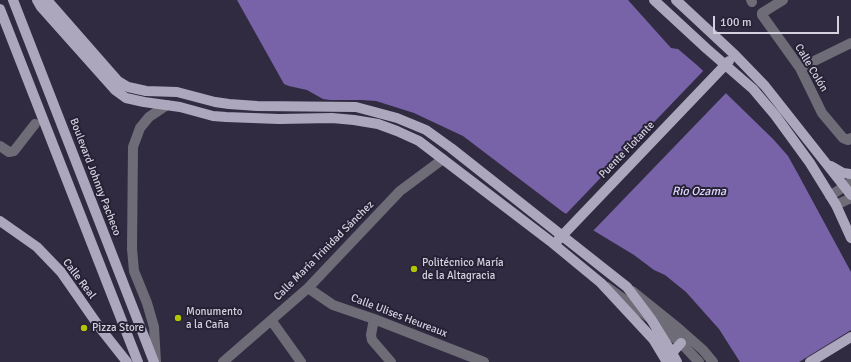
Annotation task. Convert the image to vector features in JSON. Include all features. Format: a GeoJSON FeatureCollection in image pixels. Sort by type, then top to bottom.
{"type":"FeatureCollection","features":[{"type":"Feature","properties":{"kind":"main road","name":"Boulevard Johnny Pacheco"},"geometry":{"type":"LineString","coordinates":[[13,0],[155,362]]}},
{"type":"Feature","properties":{"kind":"main road"},"geometry":{"type":"LineString","coordinates":[[37,0],[41,7],[115,90],[126,98],[180,106],[213,116],[279,119],[332,118],[372,123],[398,131],[419,141],[601,282],[653,339],[667,362]]}},
{"type":"Feature","properties":{"kind":"main road"},"geometry":{"type":"LineString","coordinates":[[47,0],[118,81],[128,87],[146,91],[176,92],[229,104],[257,106],[356,107],[397,118],[426,130],[451,148],[627,287],[651,319],[675,357]]}},
{"type":"Feature","properties":{"kind":"main road"},"geometry":{"type":"LineString","coordinates":[[654,0],[685,30],[753,89],[775,114],[794,139],[830,196],[851,238]]}},
{"type":"Feature","properties":{"kind":"main road"},"geometry":{"type":"LineString","coordinates":[[676,0],[735,55],[765,86],[824,160],[847,184],[851,197]]}},
{"type":"Feature","properties":{"kind":"main road"},"geometry":{"type":"LineString","coordinates":[[0,9],[138,362]]}},
{"type":"Feature","properties":{"kind":"main road","name":"Puente Flotante"},"geometry":{"type":"LineString","coordinates":[[554,245],[735,55]]}},
{"type":"Feature","properties":{"kind":"main road"},"geometry":{"type":"LineString","coordinates":[[824,160],[834,169],[843,173],[851,174]]}},
{"type":"Feature","properties":{"kind":"main road","name":"Calle Real"},"geometry":{"type":"LineString","coordinates":[[0,221],[37,247],[61,272],[100,328],[127,362]]}},
{"type":"Feature","properties":{"kind":"main road"},"geometry":{"type":"LineString","coordinates":[[810,362],[851,337]]}},
{"type":"Feature","properties":{"kind":"main road"},"geometry":{"type":"LineString","coordinates":[[675,357],[681,343]]}},
{"type":"Feature","properties":{"kind":"street","name":"Calle Colón"},"geometry":{"type":"LineString","coordinates":[[783,0],[762,13],[762,15],[800,68],[822,113],[838,133],[850,139]]}},
{"type":"Feature","properties":{"kind":"street"},"geometry":{"type":"LineString","coordinates":[[800,68],[851,43]]}},
{"type":"Feature","properties":{"kind":"street","name":"Boulevard Johnny Pacheco"},"geometry":{"type":"LineString","coordinates":[[155,362],[154,328],[147,303],[134,271],[132,249],[133,147],[140,128],[149,117],[166,105]]}},
{"type":"Feature","properties":{"kind":"street"},"geometry":{"type":"LineString","coordinates":[[0,146],[11,152],[14,151],[35,124]]}},
{"type":"Feature","properties":{"kind":"street","name":"Calle María Trinidad Sánchez"},"geometry":{"type":"LineString","coordinates":[[224,362],[308,288],[400,191],[443,159]]}},
{"type":"Feature","properties":{"kind":"street"},"geometry":{"type":"LineString","coordinates":[[830,196],[847,184]]}},
{"type":"Feature","properties":{"kind":"street"},"geometry":{"type":"LineString","coordinates":[[836,206],[851,197]]}},
{"type":"Feature","properties":{"kind":"street"},"geometry":{"type":"LineString","coordinates":[[601,282],[632,304],[681,343],[698,362]]}},
{"type":"Feature","properties":{"kind":"street"},"geometry":{"type":"LineString","coordinates":[[627,287],[678,328],[703,350],[713,362]]}},
{"type":"Feature","properties":{"kind":"street","name":"Calle Ulises Heureaux"},"geometry":{"type":"LineString","coordinates":[[308,288],[334,305],[484,362]]}},
{"type":"Feature","properties":{"kind":"street"},"geometry":{"type":"LineString","coordinates":[[374,319],[371,335],[372,340],[390,362]]}},
{"type":"Feature","properties":{"kind":"street"},"geometry":{"type":"LineString","coordinates":[[271,320],[301,362]]}},
{"type":"Feature","properties":{"kind":"water","name":"Río Ozama"},"geometry":{"type":"Polygon","coordinates":[[[237,0],[628,0],[671,48],[678,49],[698,66],[773,139],[788,156],[851,272],[851,362],[740,362],[719,329],[686,292],[665,275],[654,270],[634,255],[563,212],[463,136],[414,113],[376,101],[323,99],[307,90],[284,84],[237,0]]]}},
{"type":"Feature","properties":{"kind":"pier"},"geometry":{"type":"Polygon","coordinates":[[[705,69],[727,92],[592,232],[565,215],[705,69]]]}},
{"type":"Feature","properties":{"kind":"pier"},"geometry":{"type":"Polygon","coordinates":[[[851,330],[851,362],[799,362],[851,330]]]}},
{"type":"Feature","properties":{"kind":"place","name":"Politécnico María de la Altagracia"},"geometry":{"type":"Point","coordinates":[414,269]}},
{"type":"Feature","properties":{"kind":"place","name":"Monumento a la Caña"},"geometry":{"type":"Point","coordinates":[178,318]}},
{"type":"Feature","properties":{"kind":"place","name":"Pizza Store"},"geometry":{"type":"Point","coordinates":[84,328]}}]}
